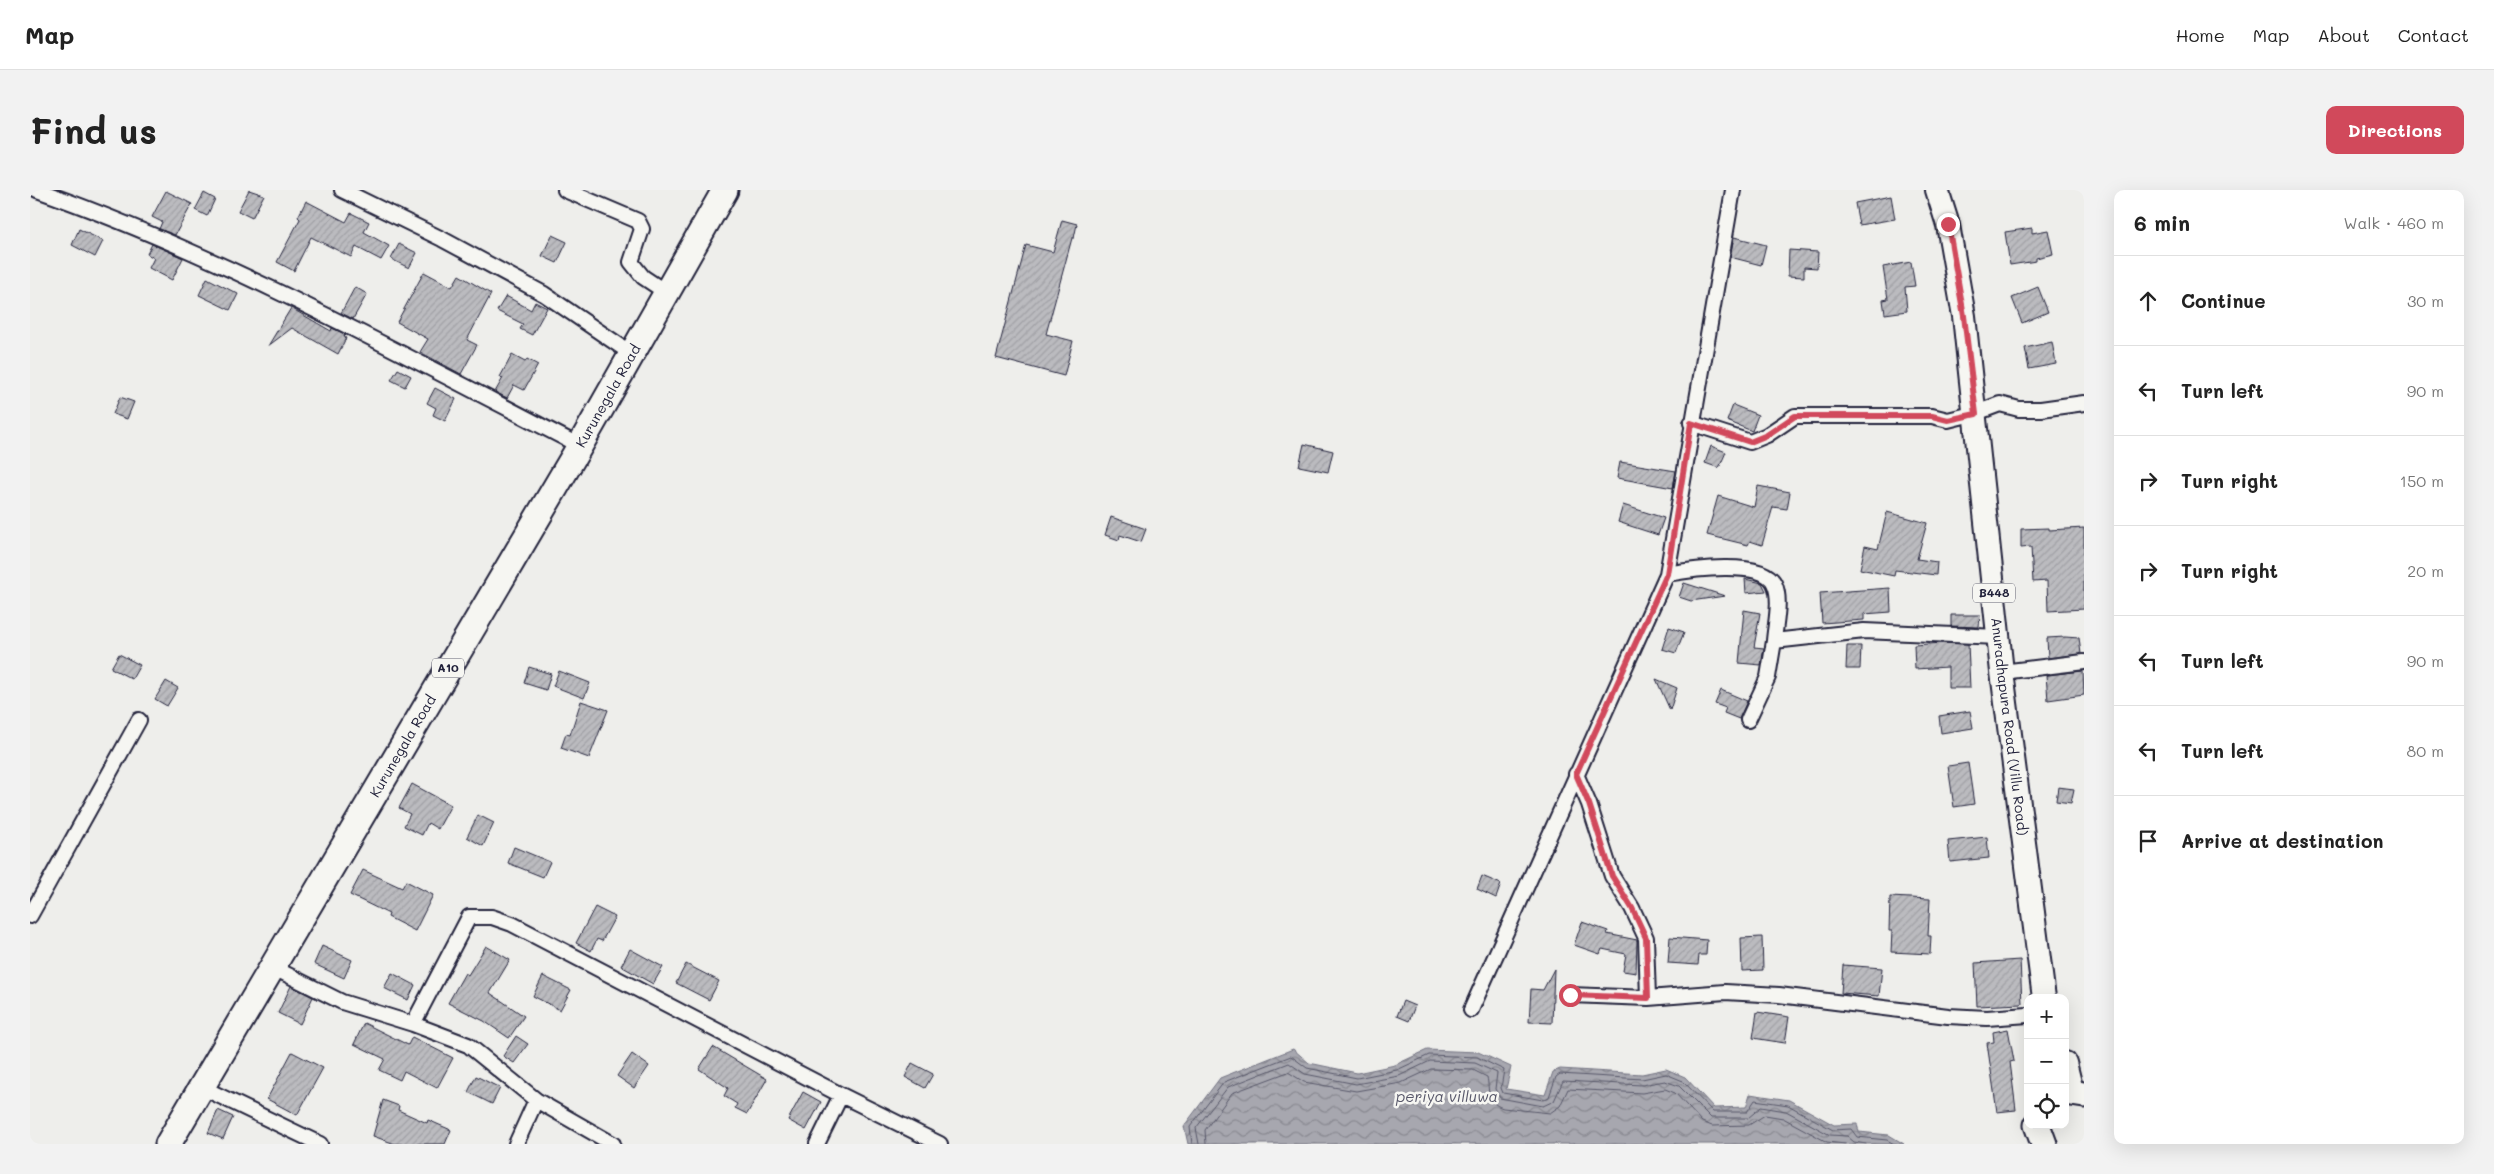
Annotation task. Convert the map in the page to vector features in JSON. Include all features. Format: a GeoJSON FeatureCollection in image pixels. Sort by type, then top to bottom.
{"type":"FeatureCollection","features":[{"type":"Feature","properties":{"kind":"highway","name":"Kurunegala Road"},"geometry":{"type":"LineString","coordinates":[[168,1144],[580,446],[725,190]]}},
{"type":"Feature","properties":{"kind":"highway"},"geometry":{"type":"LineString","coordinates":[[2038,1129],[2044,1144]]}},
{"type":"Feature","properties":{"kind":"main road","name":"Anuradhapura Road (Villu Road)"},"geometry":{"type":"LineString","coordinates":[[1937,190],[1948,224],[1964,316],[1976,414],[2002,672],[2043,994]]}},
{"type":"Feature","properties":{"kind":"main road"},"geometry":{"type":"LineString","coordinates":[[2069,1072],[2078,1093]]}},
{"type":"Feature","properties":{"kind":"street"},"geometry":{"type":"LineString","coordinates":[[37,190],[160,237],[382,343],[580,446]]}},
{"type":"Feature","properties":{"kind":"street"},"geometry":{"type":"LineString","coordinates":[[342,190],[544,294],[632,354]]}},
{"type":"Feature","properties":{"kind":"street"},"geometry":{"type":"LineString","coordinates":[[566,190],[638,221],[642,230],[631,262],[643,277],[666,293]]}},
{"type":"Feature","properties":{"kind":"street"},"geometry":{"type":"LineString","coordinates":[[1471,1010],[1667,574],[1691,423],[1733,190]]}},
{"type":"Feature","properties":{"kind":"street"},"geometry":{"type":"LineString","coordinates":[[1691,423],[1750,442],[1767,435],[1795,416],[1932,416],[1948,420],[1976,414],[2000,404],[2019,409],[2041,409],[2084,403]]}},
{"type":"Feature","properties":{"kind":"street"},"geometry":{"type":"LineString","coordinates":[[1667,574],[1695,570],[1760,571],[1774,583],[1777,602],[1774,641],[1768,677],[1748,720]]}},
{"type":"Feature","properties":{"kind":"street"},"geometry":{"type":"LineString","coordinates":[[1774,641],[1864,631],[1998,637]]}},
{"type":"Feature","properties":{"kind":"street"},"geometry":{"type":"LineString","coordinates":[[2002,672],[2084,662]]}},
{"type":"Feature","properties":{"kind":"street"},"geometry":{"type":"LineString","coordinates":[[30,916],[139,720]]}},
{"type":"Feature","properties":{"kind":"street"},"geometry":{"type":"LineString","coordinates":[[1576,774],[1589,804],[1612,876],[1632,908],[1646,938],[1648,998]]}},
{"type":"Feature","properties":{"kind":"street"},"geometry":{"type":"LineString","coordinates":[[413,1024],[469,917],[492,917],[512,924],[840,1096],[940,1144]]}},
{"type":"Feature","properties":{"kind":"street"},"geometry":{"type":"LineString","coordinates":[[272,968],[342,1002],[413,1024],[468,1045],[536,1100],[613,1144]]}},
{"type":"Feature","properties":{"kind":"street"},"geometry":{"type":"LineString","coordinates":[[1570,995],[1648,998],[1725,992],[1779,995],[1948,1016],[1987,1018],[2024,1015]]}},
{"type":"Feature","properties":{"kind":"street"},"geometry":{"type":"LineString","coordinates":[[201,1087],[320,1144]]}},
{"type":"Feature","properties":{"kind":"street"},"geometry":{"type":"LineString","coordinates":[[816,1144],[840,1096]]}},
{"type":"Feature","properties":{"kind":"street"},"geometry":{"type":"LineString","coordinates":[[516,1144],[536,1100]]}},
{"type":"Feature","properties":{"kind":"water","name":"periya villuwa"},"geometry":{"type":"Polygon","coordinates":[[[1293,1049],[1309,1063],[1357,1073],[1395,1065],[1427,1050],[1478,1052],[1511,1067],[1506,1089],[1545,1095],[1553,1072],[1560,1069],[1642,1074],[1666,1069],[1685,1077],[1714,1108],[1746,1107],[1750,1094],[1789,1100],[1834,1125],[1857,1124],[1859,1132],[1889,1135],[1904,1144],[1188,1144],[1184,1126],[1220,1078],[1293,1049]]]}},
{"type":"Feature","properties":{"kind":"building"},"geometry":{"type":"Polygon","coordinates":[[[249,190],[264,195],[252,218],[238,211],[249,190]]]}},
{"type":"Feature","properties":{"kind":"building"},"geometry":{"type":"Polygon","coordinates":[[[166,191],[192,204],[175,235],[159,229],[162,222],[152,217],[166,191]]]}},
{"type":"Feature","properties":{"kind":"building"},"geometry":{"type":"Polygon","coordinates":[[[204,193],[215,199],[207,216],[195,210],[204,193]]]}},
{"type":"Feature","properties":{"kind":"building"},"geometry":{"type":"Polygon","coordinates":[[[1891,196],[1895,219],[1859,225],[1855,203],[1891,196]]]}},
{"type":"Feature","properties":{"kind":"building"},"geometry":{"type":"Polygon","coordinates":[[[306,201],[346,222],[351,213],[369,222],[364,232],[389,246],[381,260],[356,247],[351,257],[311,237],[294,271],[277,262],[300,219],[298,217],[306,201]]]}},
{"type":"Feature","properties":{"kind":"building"},"geometry":{"type":"Polygon","coordinates":[[[1062,220],[1077,224],[1046,334],[1073,341],[1064,376],[996,358],[1026,245],[1053,252],[1062,220]]]}},
{"type":"Feature","properties":{"kind":"building"},"geometry":{"type":"Polygon","coordinates":[[[2032,228],[2032,233],[2048,230],[2053,254],[2036,258],[2036,261],[2010,265],[2005,232],[2032,228]]]}},
{"type":"Feature","properties":{"kind":"building"},"geometry":{"type":"Polygon","coordinates":[[[79,229],[103,241],[95,257],[72,245],[79,229]]]}},
{"type":"Feature","properties":{"kind":"building"},"geometry":{"type":"Polygon","coordinates":[[[552,235],[567,242],[557,263],[542,256],[552,235]]]}},
{"type":"Feature","properties":{"kind":"building"},"geometry":{"type":"Polygon","coordinates":[[[1734,237],[1766,245],[1761,265],[1730,257],[1734,237]]]}},
{"type":"Feature","properties":{"kind":"building"},"geometry":{"type":"Polygon","coordinates":[[[152,244],[183,258],[172,280],[149,268],[154,258],[147,254],[152,244]]]}},
{"type":"Feature","properties":{"kind":"building"},"geometry":{"type":"Polygon","coordinates":[[[399,244],[417,253],[409,268],[391,259],[399,244]]]}},
{"type":"Feature","properties":{"kind":"building"},"geometry":{"type":"Polygon","coordinates":[[[1789,250],[1818,252],[1817,268],[1804,267],[1804,277],[1788,276],[1789,250]]]}},
{"type":"Feature","properties":{"kind":"building"},"geometry":{"type":"Polygon","coordinates":[[[1911,262],[1915,286],[1905,287],[1907,311],[1885,314],[1883,300],[1888,299],[1883,267],[1911,262]]]}},
{"type":"Feature","properties":{"kind":"building"},"geometry":{"type":"Polygon","coordinates":[[[424,272],[452,287],[459,275],[491,294],[467,340],[477,345],[461,374],[420,352],[428,339],[397,322],[424,272]]]}},
{"type":"Feature","properties":{"kind":"building"},"geometry":{"type":"Polygon","coordinates":[[[207,278],[238,294],[230,310],[199,295],[207,278]]]}},
{"type":"Feature","properties":{"kind":"building"},"geometry":{"type":"Polygon","coordinates":[[[355,287],[367,294],[353,319],[341,313],[355,287]]]}},
{"type":"Feature","properties":{"kind":"building"},"geometry":{"type":"Polygon","coordinates":[[[2038,287],[2048,312],[2022,323],[2012,298],[2038,287]]]}},
{"type":"Feature","properties":{"kind":"building"},"geometry":{"type":"Polygon","coordinates":[[[506,296],[531,310],[535,302],[547,308],[532,335],[520,329],[523,324],[497,311],[506,296]]]}},
{"type":"Feature","properties":{"kind":"building"},"geometry":{"type":"Polygon","coordinates":[[[291,308],[331,331],[332,328],[345,334],[344,337],[346,338],[338,354],[292,328],[268,346],[291,308]]]}},
{"type":"Feature","properties":{"kind":"building"},"geometry":{"type":"Polygon","coordinates":[[[2052,342],[2056,364],[2029,369],[2025,348],[2052,342]]]}},
{"type":"Feature","properties":{"kind":"building"},"geometry":{"type":"Polygon","coordinates":[[[512,355],[525,362],[527,359],[538,365],[524,390],[514,385],[507,398],[495,392],[503,378],[500,377],[512,355]]]}},
{"type":"Feature","properties":{"kind":"building"},"geometry":{"type":"Polygon","coordinates":[[[398,369],[411,376],[405,387],[391,380],[398,369]]]}},
{"type":"Feature","properties":{"kind":"building"},"geometry":{"type":"Polygon","coordinates":[[[435,388],[456,399],[445,421],[433,415],[436,408],[427,403],[435,388]]]}},
{"type":"Feature","properties":{"kind":"building"},"geometry":{"type":"Polygon","coordinates":[[[120,397],[134,402],[127,419],[113,414],[120,397]]]}},
{"type":"Feature","properties":{"kind":"building"},"geometry":{"type":"Polygon","coordinates":[[[1733,405],[1758,415],[1752,431],[1727,421],[1733,405]]]}},
{"type":"Feature","properties":{"kind":"building"},"geometry":{"type":"Polygon","coordinates":[[[1304,444],[1333,451],[1328,472],[1299,466],[1304,444]]]}},
{"type":"Feature","properties":{"kind":"building"},"geometry":{"type":"Polygon","coordinates":[[[1711,446],[1726,452],[1719,468],[1705,463],[1711,446]]]}},
{"type":"Feature","properties":{"kind":"building"},"geometry":{"type":"Polygon","coordinates":[[[1620,462],[1676,471],[1673,488],[1617,478],[1620,462]]]}},
{"type":"Feature","properties":{"kind":"building"},"geometry":{"type":"Polygon","coordinates":[[[1758,486],[1790,492],[1787,509],[1773,507],[1762,545],[1750,541],[1748,545],[1707,535],[1718,496],[1754,507],[1758,486]]]}},
{"type":"Feature","properties":{"kind":"building"},"geometry":{"type":"Polygon","coordinates":[[[1623,505],[1664,518],[1658,535],[1618,522],[1623,505]]]}},
{"type":"Feature","properties":{"kind":"building"},"geometry":{"type":"Polygon","coordinates":[[[1887,512],[1927,523],[1917,559],[1937,562],[1936,575],[1895,570],[1894,576],[1860,569],[1865,546],[1878,549],[1887,512]]]}},
{"type":"Feature","properties":{"kind":"building"},"geometry":{"type":"Polygon","coordinates":[[[1111,517],[1146,529],[1141,542],[1120,535],[1119,540],[1105,535],[1111,517]]]}},
{"type":"Feature","properties":{"kind":"building"},"geometry":{"type":"Polygon","coordinates":[[[2049,528],[2049,530],[2084,528],[2084,609],[2048,611],[2047,581],[2033,582],[2031,547],[2021,548],[2021,529],[2049,528]]]}},
{"type":"Feature","properties":{"kind":"building"},"geometry":{"type":"Polygon","coordinates":[[[1745,579],[1762,583],[1766,591],[1746,593],[1745,579]]]}},
{"type":"Feature","properties":{"kind":"building"},"geometry":{"type":"Polygon","coordinates":[[[1684,583],[1725,596],[1691,601],[1679,597],[1684,583]]]}},
{"type":"Feature","properties":{"kind":"building"},"geometry":{"type":"Polygon","coordinates":[[[1890,588],[1891,612],[1864,614],[1864,620],[1822,623],[1820,593],[1890,588]]]}},
{"type":"Feature","properties":{"kind":"building"},"geometry":{"type":"Polygon","coordinates":[[[1744,610],[1760,613],[1754,647],[1764,648],[1761,665],[1739,663],[1744,610]]]}},
{"type":"Feature","properties":{"kind":"building"},"geometry":{"type":"Polygon","coordinates":[[[1951,615],[1980,615],[1979,627],[1951,626],[1951,615]]]}},
{"type":"Feature","properties":{"kind":"building"},"geometry":{"type":"Polygon","coordinates":[[[1669,627],[1684,632],[1676,653],[1662,649],[1669,627]]]}},
{"type":"Feature","properties":{"kind":"building"},"geometry":{"type":"Polygon","coordinates":[[[2047,638],[2079,638],[2081,654],[2048,658],[2047,638]]]}},
{"type":"Feature","properties":{"kind":"building"},"geometry":{"type":"Polygon","coordinates":[[[1968,644],[1970,688],[1948,688],[1948,667],[1915,669],[1914,645],[1968,644]]]}},
{"type":"Feature","properties":{"kind":"building"},"geometry":{"type":"Polygon","coordinates":[[[1847,646],[1861,646],[1860,669],[1846,669],[1847,646]]]}},
{"type":"Feature","properties":{"kind":"building"},"geometry":{"type":"Polygon","coordinates":[[[119,654],[140,665],[132,679],[111,668],[119,654]]]}},
{"type":"Feature","properties":{"kind":"building"},"geometry":{"type":"Polygon","coordinates":[[[529,667],[551,674],[546,690],[524,683],[529,667]]]}},
{"type":"Feature","properties":{"kind":"building"},"geometry":{"type":"Polygon","coordinates":[[[559,671],[590,683],[584,698],[553,686],[559,671]]]}},
{"type":"Feature","properties":{"kind":"building"},"geometry":{"type":"Polygon","coordinates":[[[2083,671],[2084,695],[2048,700],[2046,675],[2083,671]]]}},
{"type":"Feature","properties":{"kind":"building"},"geometry":{"type":"Polygon","coordinates":[[[1656,679],[1677,688],[1670,710],[1656,679]]]}},
{"type":"Feature","properties":{"kind":"building"},"geometry":{"type":"Polygon","coordinates":[[[166,681],[178,688],[167,706],[155,699],[166,681]]]}},
{"type":"Feature","properties":{"kind":"building"},"geometry":{"type":"Polygon","coordinates":[[[1721,690],[1747,701],[1739,719],[1724,713],[1726,708],[1715,704],[1721,690]]]}},
{"type":"Feature","properties":{"kind":"building"},"geometry":{"type":"Polygon","coordinates":[[[581,701],[608,710],[589,758],[561,748],[566,734],[570,735],[581,701]]]}},
{"type":"Feature","properties":{"kind":"building"},"geometry":{"type":"Polygon","coordinates":[[[1970,711],[1973,728],[1941,733],[1939,716],[1970,711]]]}},
{"type":"Feature","properties":{"kind":"building"},"geometry":{"type":"Polygon","coordinates":[[[1968,763],[1974,804],[1954,807],[1948,766],[1968,763]]]}},
{"type":"Feature","properties":{"kind":"building"},"geometry":{"type":"Polygon","coordinates":[[[412,784],[451,805],[438,829],[428,823],[422,835],[404,826],[410,814],[399,808],[412,784]]]}},
{"type":"Feature","properties":{"kind":"building"},"geometry":{"type":"Polygon","coordinates":[[[2058,787],[2074,789],[2071,803],[2056,801],[2058,787]]]}},
{"type":"Feature","properties":{"kind":"building"},"geometry":{"type":"Polygon","coordinates":[[[478,815],[494,823],[483,846],[467,837],[478,815]]]}},
{"type":"Feature","properties":{"kind":"building"},"geometry":{"type":"Polygon","coordinates":[[[1987,837],[1989,858],[1950,862],[1948,841],[1987,837]]]}},
{"type":"Feature","properties":{"kind":"building"},"geometry":{"type":"Polygon","coordinates":[[[514,847],[550,862],[543,877],[508,863],[514,847]]]}},
{"type":"Feature","properties":{"kind":"building"},"geometry":{"type":"Polygon","coordinates":[[[363,870],[402,888],[406,881],[433,895],[415,931],[388,917],[389,914],[350,895],[363,870]]]}},
{"type":"Feature","properties":{"kind":"building"},"geometry":{"type":"Polygon","coordinates":[[[1482,876],[1501,884],[1496,898],[1477,889],[1482,876]]]}},
{"type":"Feature","properties":{"kind":"building"},"geometry":{"type":"Polygon","coordinates":[[[1890,897],[1930,899],[1928,936],[1931,936],[1930,954],[1891,952],[1892,931],[1889,931],[1890,897]]]}},
{"type":"Feature","properties":{"kind":"building"},"geometry":{"type":"Polygon","coordinates":[[[595,907],[615,917],[602,941],[597,939],[591,951],[576,943],[595,907]]]}},
{"type":"Feature","properties":{"kind":"building"},"geometry":{"type":"Polygon","coordinates":[[[1582,922],[1608,931],[1607,934],[1637,940],[1636,973],[1623,971],[1626,954],[1602,949],[1600,954],[1574,945],[1582,922]]]}},
{"type":"Feature","properties":{"kind":"building"},"geometry":{"type":"Polygon","coordinates":[[[1670,937],[1707,940],[1706,955],[1699,955],[1698,965],[1668,963],[1670,937]]]}},
{"type":"Feature","properties":{"kind":"building"},"geometry":{"type":"Polygon","coordinates":[[[1762,937],[1763,970],[1742,971],[1741,938],[1762,937]]]}},
{"type":"Feature","properties":{"kind":"building"},"geometry":{"type":"Polygon","coordinates":[[[322,946],[352,960],[344,978],[314,964],[322,946]]]}},
{"type":"Feature","properties":{"kind":"building"},"geometry":{"type":"Polygon","coordinates":[[[486,946],[510,960],[490,993],[524,1016],[509,1038],[484,1021],[448,1003],[465,973],[468,975],[486,946]]]}},
{"type":"Feature","properties":{"kind":"building"},"geometry":{"type":"Polygon","coordinates":[[[630,949],[663,967],[653,984],[621,966],[630,949]]]}},
{"type":"Feature","properties":{"kind":"building"},"geometry":{"type":"Polygon","coordinates":[[[2020,960],[2022,1004],[1977,1006],[1975,963],[2020,960]]]}},
{"type":"Feature","properties":{"kind":"building"},"geometry":{"type":"Polygon","coordinates":[[[686,964],[719,981],[709,1000],[676,983],[686,964]]]}},
{"type":"Feature","properties":{"kind":"building"},"geometry":{"type":"Polygon","coordinates":[[[1843,965],[1882,968],[1879,996],[1841,993],[1843,965]]]}},
{"type":"Feature","properties":{"kind":"building"},"geometry":{"type":"Polygon","coordinates":[[[1554,969],[1552,1023],[1529,1022],[1531,989],[1543,990],[1554,969]]]}},
{"type":"Feature","properties":{"kind":"building"},"geometry":{"type":"Polygon","coordinates":[[[392,973],[415,985],[408,1000],[384,988],[392,973]]]}},
{"type":"Feature","properties":{"kind":"building"},"geometry":{"type":"Polygon","coordinates":[[[543,976],[571,990],[560,1010],[533,996],[543,976]]]}},
{"type":"Feature","properties":{"kind":"building"},"geometry":{"type":"Polygon","coordinates":[[[291,986],[313,997],[300,1024],[278,1013],[291,986]]]}},
{"type":"Feature","properties":{"kind":"building"},"geometry":{"type":"Polygon","coordinates":[[[1403,1001],[1415,1006],[1409,1021],[1397,1016],[1403,1001]]]}},
{"type":"Feature","properties":{"kind":"building"},"geometry":{"type":"Polygon","coordinates":[[[1757,1012],[1789,1017],[1785,1043],[1753,1038],[1757,1012]]]}},
{"type":"Feature","properties":{"kind":"building"},"geometry":{"type":"Polygon","coordinates":[[[364,1023],[408,1045],[412,1037],[453,1058],[437,1088],[404,1071],[400,1080],[379,1070],[385,1059],[354,1044],[364,1023]]]}},
{"type":"Feature","properties":{"kind":"building"},"geometry":{"type":"Polygon","coordinates":[[[2008,1029],[2014,1061],[2010,1062],[2016,1110],[1997,1112],[1987,1043],[1994,1042],[1993,1032],[2008,1029]]]}},
{"type":"Feature","properties":{"kind":"building"},"geometry":{"type":"Polygon","coordinates":[[[516,1036],[528,1044],[514,1063],[503,1056],[516,1036]]]}},
{"type":"Feature","properties":{"kind":"building"},"geometry":{"type":"Polygon","coordinates":[[[713,1047],[767,1079],[747,1114],[735,1108],[737,1104],[724,1096],[728,1088],[699,1069],[713,1047]]]}},
{"type":"Feature","properties":{"kind":"building"},"geometry":{"type":"Polygon","coordinates":[[[292,1052],[323,1068],[297,1115],[267,1099],[292,1052]]]}},
{"type":"Feature","properties":{"kind":"building"},"geometry":{"type":"Polygon","coordinates":[[[632,1054],[649,1066],[634,1088],[617,1076],[632,1054]]]}},
{"type":"Feature","properties":{"kind":"building"},"geometry":{"type":"Polygon","coordinates":[[[912,1063],[933,1074],[925,1088],[905,1077],[912,1063]]]}},
{"type":"Feature","properties":{"kind":"building"},"geometry":{"type":"Polygon","coordinates":[[[476,1076],[500,1088],[492,1104],[468,1092],[476,1076]]]}},
{"type":"Feature","properties":{"kind":"building"},"geometry":{"type":"Polygon","coordinates":[[[803,1092],[821,1102],[806,1130],[788,1120],[803,1092]]]}},
{"type":"Feature","properties":{"kind":"building"},"geometry":{"type":"Polygon","coordinates":[[[383,1100],[399,1106],[398,1110],[427,1123],[428,1120],[451,1130],[445,1144],[395,1144],[373,1136],[383,1100]]]}},
{"type":"Feature","properties":{"kind":"building"},"geometry":{"type":"Polygon","coordinates":[[[218,1110],[233,1117],[223,1139],[208,1133],[218,1110]]]}},
{"type":"Feature","properties":{"kind":"route"},"geometry":{"type":"LineString","coordinates":[[1570,995],[1648,998],[1646,938],[1632,908],[1612,876],[1589,804],[1576,774],[1667,574],[1691,423],[1750,442],[1767,435],[1795,416],[1902,415],[1932,416],[1948,420],[1976,414],[1964,316],[1948,224]]}}]}
